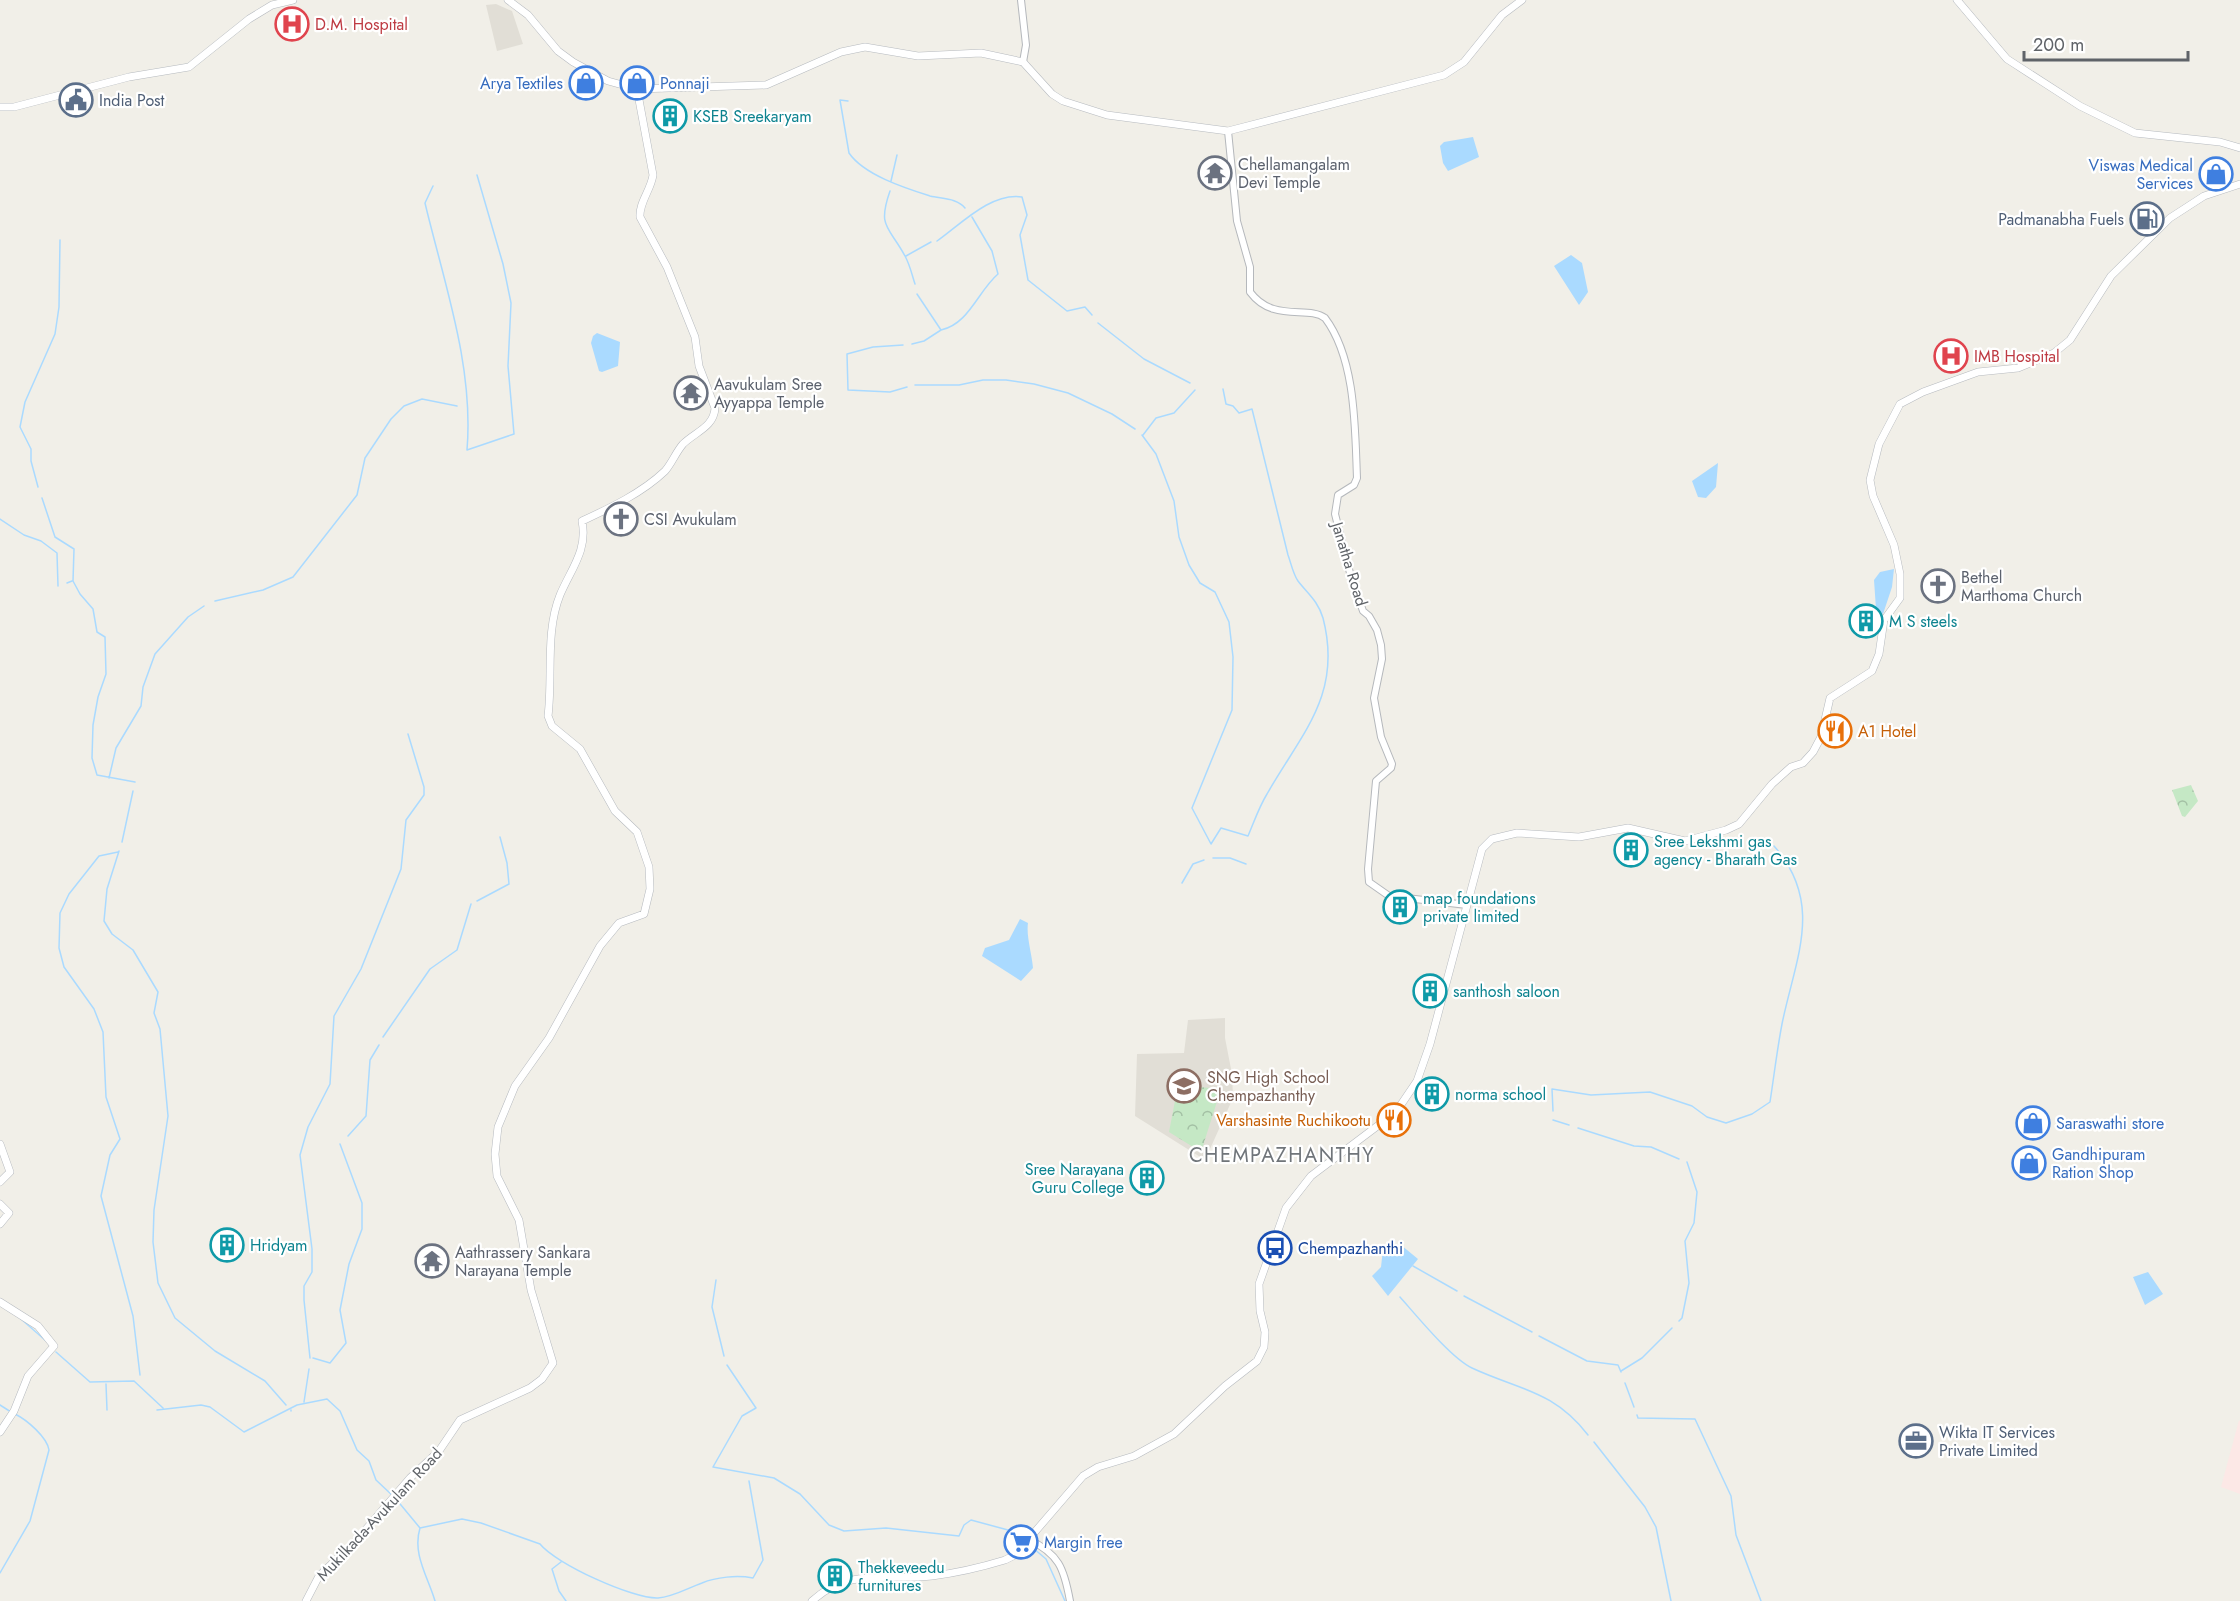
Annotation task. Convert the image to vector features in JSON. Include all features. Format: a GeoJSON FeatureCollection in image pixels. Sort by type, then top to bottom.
{"type":"FeatureCollection","features":[{"type":"Feature","properties":{"kind":"main road"},"geometry":{"type":"LineString","coordinates":[[0,107],[14,107],[129,77],[189,67],[272,5],[292,0]]}},
{"type":"Feature","properties":{"kind":"main road"},"geometry":{"type":"LineString","coordinates":[[508,0],[528,15],[558,51],[573,62],[608,81],[637,89],[766,85],[841,52],[865,47],[918,56],[990,54],[1023,62],[1052,94],[1063,101],[1107,115],[1228,130],[1444,75],[1464,62],[1502,15],[1522,0]]}},
{"type":"Feature","properties":{"kind":"main road"},"geometry":{"type":"LineString","coordinates":[[1957,0],[2007,58],[2080,106],[2135,133],[2220,142],[2240,148]]}},
{"type":"Feature","properties":{"kind":"main road","name":"Mukilkada-Avukulam Road"},"geometry":{"type":"LineString","coordinates":[[306,1601],[319,1576],[355,1542],[439,1451],[460,1420],[530,1388],[552,1367],[554,1359],[531,1290],[519,1220],[497,1176],[495,1154],[498,1127],[515,1086],[549,1038],[600,946],[619,923],[641,916],[646,910],[650,889],[649,867],[637,832],[615,811],[580,749],[552,726],[548,716],[553,617],[560,596],[582,550],[584,539],[582,521],[649,484],[666,470],[681,446],[708,425],[715,415],[715,408],[699,366],[695,336],[667,267],[640,217],[640,208],[651,188],[653,175],[637,89]]}},
{"type":"Feature","properties":{"kind":"main road"},"geometry":{"type":"LineString","coordinates":[[812,1601],[825,1590],[854,1579],[904,1575],[929,1576],[995,1563],[1015,1555],[1083,1476],[1098,1467],[1134,1456],[1174,1434],[1225,1386],[1257,1361],[1264,1347],[1265,1332],[1260,1311],[1259,1284],[1286,1208],[1311,1176],[1396,1112],[1417,1080],[1430,1044],[1482,849],[1492,839],[1504,834],[1579,837],[1628,828],[1685,841],[1723,832],[1739,824],[1772,784],[1791,767],[1803,763],[1815,750],[1821,737],[1830,698],[1872,671],[1877,663],[1884,620],[1900,598],[1901,580],[1894,545],[1870,487],[1871,471],[1879,444],[1900,404],[1923,392],[1978,372],[2018,368],[2054,353],[2070,340],[2111,276],[2170,218],[2204,196],[2240,184]]}},
{"type":"Feature","properties":{"kind":"main road"},"geometry":{"type":"LineString","coordinates":[[0,1144],[10,1172],[0,1182]]}},
{"type":"Feature","properties":{"kind":"main road"},"geometry":{"type":"LineString","coordinates":[[0,1203],[9,1214],[0,1224]]}},
{"type":"Feature","properties":{"kind":"main road"},"geometry":{"type":"LineString","coordinates":[[0,1302],[38,1326],[54,1346],[28,1376],[12,1414],[0,1432]]}},
{"type":"Feature","properties":{"kind":"street"},"geometry":{"type":"LineString","coordinates":[[1021,0],[1026,45],[1023,62]]}},
{"type":"Feature","properties":{"kind":"street","name":"Janatha Road"},"geometry":{"type":"LineString","coordinates":[[1228,130],[1237,221],[1250,267],[1250,292],[1261,303],[1275,310],[1317,314],[1325,318],[1346,363],[1353,396],[1357,478],[1354,484],[1338,495],[1335,514],[1359,602],[1377,630],[1381,645],[1382,659],[1374,698],[1382,737],[1392,764],[1391,768],[1376,781],[1368,868],[1369,882],[1389,896],[1467,905]]}},
{"type":"Feature","properties":{"kind":"street"},"geometry":{"type":"LineString","coordinates":[[1028,1539],[1056,1556],[1066,1578],[1070,1601]]}},
{"type":"Feature","properties":{"kind":"shaded area"},"geometry":{"type":"Polygon","coordinates":[[[496,4],[512,11],[523,44],[497,51],[486,5],[496,4]]]}},
{"type":"Feature","properties":{"kind":"shaded area","name":"SNG High School Chempazhanthy"},"geometry":{"type":"Polygon","coordinates":[[[1225,1018],[1225,1038],[1232,1074],[1233,1098],[1205,1160],[1135,1116],[1137,1054],[1184,1053],[1188,1020],[1225,1018]]]}},
{"type":"Feature","properties":{"kind":"shaded area"},"geometry":{"type":"Polygon","coordinates":[[[2240,1421],[2240,1494],[2221,1487],[2240,1421]]]}},
{"type":"Feature","properties":{"kind":"green space"},"geometry":{"type":"Polygon","coordinates":[[[2191,785],[2198,801],[2185,817],[2182,816],[2172,790],[2191,785]]]}},
{"type":"Feature","properties":{"kind":"green space"},"geometry":{"type":"Polygon","coordinates":[[[1178,1085],[1221,1089],[1201,1152],[1169,1132],[1178,1085]]]}},
{"type":"Feature","properties":{"kind":"water"},"geometry":{"type":"Polygon","coordinates":[[[1473,137],[1479,157],[1448,171],[1443,163],[1440,146],[1444,142],[1473,137]]]}},
{"type":"Feature","properties":{"kind":"water"},"geometry":{"type":"Polygon","coordinates":[[[1571,255],[1582,263],[1588,292],[1579,305],[1554,266],[1571,255]]]}},
{"type":"Feature","properties":{"kind":"water"},"geometry":{"type":"Polygon","coordinates":[[[597,333],[620,342],[618,366],[602,372],[599,371],[591,343],[593,336],[597,333]]]}},
{"type":"Feature","properties":{"kind":"water"},"geometry":{"type":"Polygon","coordinates":[[[1718,463],[1716,487],[1706,498],[1698,497],[1692,481],[1718,463]]]}},
{"type":"Feature","properties":{"kind":"water"},"geometry":{"type":"Polygon","coordinates":[[[1894,569],[1892,587],[1883,614],[1876,609],[1874,580],[1880,572],[1894,569]]]}},
{"type":"Feature","properties":{"kind":"water"},"geometry":{"type":"Polygon","coordinates":[[[1020,919],[1028,923],[1033,968],[1021,981],[982,956],[985,948],[1009,940],[1020,919]]]}},
{"type":"Feature","properties":{"kind":"water"},"geometry":{"type":"Polygon","coordinates":[[[1401,1245],[1418,1259],[1388,1296],[1372,1276],[1381,1267],[1383,1249],[1401,1245]]]}},
{"type":"Feature","properties":{"kind":"water"},"geometry":{"type":"Polygon","coordinates":[[[2148,1272],[2163,1294],[2145,1305],[2133,1277],[2148,1272]]]}},
{"type":"Feature","properties":{"kind":"waterway"},"geometry":{"type":"LineString","coordinates":[[848,101],[840,100],[849,153],[856,161],[886,180],[930,196],[954,201],[965,208]]}},
{"type":"Feature","properties":{"kind":"waterway"},"geometry":{"type":"LineString","coordinates":[[891,181],[897,155]]}},
{"type":"Feature","properties":{"kind":"waterway"},"geometry":{"type":"LineString","coordinates":[[433,186],[425,203],[462,356],[468,419],[467,450],[514,434],[508,366],[511,303],[503,264],[477,175]]}},
{"type":"Feature","properties":{"kind":"waterway"},"geometry":{"type":"LineString","coordinates":[[890,191],[886,203],[885,220],[907,259],[915,284]]}},
{"type":"Feature","properties":{"kind":"waterway"},"geometry":{"type":"LineString","coordinates":[[937,241],[976,211],[999,200],[1022,197],[1027,215],[1020,235],[1028,280],[1067,311],[1085,307],[1092,315]]}},
{"type":"Feature","properties":{"kind":"waterway"},"geometry":{"type":"LineString","coordinates":[[941,330],[959,321],[998,274],[992,251],[972,217]]}},
{"type":"Feature","properties":{"kind":"waterway"},"geometry":{"type":"LineString","coordinates":[[38,487],[31,461],[31,449],[20,427],[25,402],[55,334],[59,307],[60,240]]}},
{"type":"Feature","properties":{"kind":"waterway"},"geometry":{"type":"LineString","coordinates":[[906,256],[931,242]]}},
{"type":"Feature","properties":{"kind":"waterway"},"geometry":{"type":"LineString","coordinates":[[912,344],[924,341],[941,330],[917,294]]}},
{"type":"Feature","properties":{"kind":"waterway"},"geometry":{"type":"LineString","coordinates":[[1098,323],[1144,359],[1190,383]]}},
{"type":"Feature","properties":{"kind":"waterway"},"geometry":{"type":"LineString","coordinates":[[903,345],[873,347],[847,354],[848,390],[890,392],[907,387]]}},
{"type":"Feature","properties":{"kind":"waterway"},"geometry":{"type":"LineString","coordinates":[[915,385],[959,385],[983,380],[1034,384],[1068,393],[1112,414],[1135,429]]}},
{"type":"Feature","properties":{"kind":"waterway"},"geometry":{"type":"LineString","coordinates":[[1142,435],[1156,454],[1174,501],[1179,537],[1189,565],[1200,583],[1215,592],[1229,622],[1233,657],[1232,710],[1192,808],[1211,844],[1221,828],[1248,836],[1264,799],[1315,712],[1323,692],[1328,645],[1321,612],[1316,602],[1298,581],[1292,568],[1252,409],[1239,413],[1233,406],[1226,404],[1223,389]]}},
{"type":"Feature","properties":{"kind":"waterway"},"geometry":{"type":"LineString","coordinates":[[1143,435],[1156,418],[1174,413],[1195,390]]}},
{"type":"Feature","properties":{"kind":"waterway"},"geometry":{"type":"LineString","coordinates":[[215,601],[263,590],[293,577],[357,495],[365,458],[391,419],[404,406],[422,399],[457,406]]}},
{"type":"Feature","properties":{"kind":"waterway"},"geometry":{"type":"LineString","coordinates":[[42,498],[55,537],[74,549],[73,581],[80,594],[93,609],[97,632],[105,637],[106,674],[98,697],[93,725],[92,758],[97,775],[135,782]]}},
{"type":"Feature","properties":{"kind":"waterway"},"geometry":{"type":"LineString","coordinates":[[0,519],[24,535],[41,541],[57,553],[58,586]]}},
{"type":"Feature","properties":{"kind":"waterway"},"geometry":{"type":"LineString","coordinates":[[67,583],[72,581]]}},
{"type":"Feature","properties":{"kind":"waterway"},"geometry":{"type":"LineString","coordinates":[[109,778],[116,748],[141,706],[143,687],[155,654],[188,617],[204,606]]}},
{"type":"Feature","properties":{"kind":"waterway"},"geometry":{"type":"LineString","coordinates":[[310,1358],[304,1286],[312,1272],[312,1249],[300,1155],[308,1127],[330,1084],[334,1016],[361,969],[401,869],[406,820],[424,795],[424,787],[408,734]]}},
{"type":"Feature","properties":{"kind":"waterway"},"geometry":{"type":"LineString","coordinates":[[122,842],[133,791]]}},
{"type":"Feature","properties":{"kind":"waterway"},"geometry":{"type":"LineString","coordinates":[[477,901],[509,884],[507,863],[500,837]]}},
{"type":"Feature","properties":{"kind":"waterway"},"geometry":{"type":"LineString","coordinates":[[1553,1111],[1552,1089],[1591,1095],[1650,1092],[1692,1106],[1707,1117],[1726,1123],[1752,1114],[1770,1102],[1782,1024],[1802,932],[1799,889],[1790,868],[1774,846]]}},
{"type":"Feature","properties":{"kind":"waterway"},"geometry":{"type":"LineString","coordinates":[[119,851],[107,889],[104,921],[112,934],[133,950],[158,992],[154,1013],[160,1029],[168,1116],[154,1210],[153,1242],[158,1283],[175,1318],[215,1351],[265,1381],[286,1405]]}},
{"type":"Feature","properties":{"kind":"waterway"},"geometry":{"type":"LineString","coordinates":[[118,852],[99,856],[69,894],[60,913],[59,948],[64,967],[94,1009],[103,1032],[106,1097],[120,1139],[110,1155],[101,1196],[133,1316],[140,1375]]}},
{"type":"Feature","properties":{"kind":"waterway"},"geometry":{"type":"LineString","coordinates":[[1213,858],[1230,858],[1246,864]]}},
{"type":"Feature","properties":{"kind":"waterway"},"geometry":{"type":"LineString","coordinates":[[1182,883],[1193,864],[1204,860]]}},
{"type":"Feature","properties":{"kind":"waterway"},"geometry":{"type":"LineString","coordinates":[[383,1037],[430,969],[457,950],[471,904]]}},
{"type":"Feature","properties":{"kind":"waterway"},"geometry":{"type":"LineString","coordinates":[[348,1136],[366,1116],[370,1060],[379,1045]]}},
{"type":"Feature","properties":{"kind":"waterway"},"geometry":{"type":"LineString","coordinates":[[1553,1120],[1569,1125]]}},
{"type":"Feature","properties":{"kind":"waterway"},"geometry":{"type":"LineString","coordinates":[[1578,1128],[1634,1146],[1651,1147],[1679,1159]]}},
{"type":"Feature","properties":{"kind":"waterway"},"geometry":{"type":"LineString","coordinates":[[313,1358],[330,1363],[346,1343],[340,1310],[349,1264],[362,1229],[362,1203],[340,1144]]}},
{"type":"Feature","properties":{"kind":"waterway"},"geometry":{"type":"LineString","coordinates":[[1679,1321],[1682,1318],[1689,1283],[1685,1241],[1694,1223],[1697,1192],[1687,1162]]}},
{"type":"Feature","properties":{"kind":"waterway"},"geometry":{"type":"LineString","coordinates":[[1413,1266],[1457,1291]]}},
{"type":"Feature","properties":{"kind":"waterway"},"geometry":{"type":"LineString","coordinates":[[716,1280],[712,1307],[724,1356]]}},
{"type":"Feature","properties":{"kind":"waterway"},"geometry":{"type":"LineString","coordinates":[[1464,1296],[1532,1332]]}},
{"type":"Feature","properties":{"kind":"waterway"},"geometry":{"type":"LineString","coordinates":[[1400,1297],[1434,1336],[1464,1363],[1548,1400],[1575,1420],[1588,1435]]}},
{"type":"Feature","properties":{"kind":"waterway"},"geometry":{"type":"LineString","coordinates":[[21,1319],[45,1340]]}},
{"type":"Feature","properties":{"kind":"waterway"},"geometry":{"type":"LineString","coordinates":[[1621,1371],[1642,1358],[1672,1328]]}},
{"type":"Feature","properties":{"kind":"waterway"},"geometry":{"type":"LineString","coordinates":[[1539,1336],[1587,1361],[1618,1365],[1621,1372]]}},
{"type":"Feature","properties":{"kind":"waterway"},"geometry":{"type":"LineString","coordinates":[[56,1352],[90,1382],[134,1381],[163,1408]]}},
{"type":"Feature","properties":{"kind":"waterway"},"geometry":{"type":"LineString","coordinates":[[727,1365],[756,1408],[742,1416],[713,1467],[774,1478],[800,1494],[829,1525],[844,1531],[886,1528],[959,1536],[964,1525],[971,1520],[1008,1530],[1025,1540]]}},
{"type":"Feature","properties":{"kind":"waterway"},"geometry":{"type":"LineString","coordinates":[[304,1402],[309,1369]]}},
{"type":"Feature","properties":{"kind":"waterway"},"geometry":{"type":"LineString","coordinates":[[1625,1383],[1634,1407]]}},
{"type":"Feature","properties":{"kind":"waterway"},"geometry":{"type":"LineString","coordinates":[[106,1384],[107,1410]]}},
{"type":"Feature","properties":{"kind":"waterway"},"geometry":{"type":"LineString","coordinates":[[157,1410],[201,1405],[210,1407],[244,1432],[297,1405],[327,1399],[340,1411],[357,1450],[369,1461],[376,1480],[393,1496]]}},
{"type":"Feature","properties":{"kind":"waterway"},"geometry":{"type":"LineString","coordinates":[[0,1405],[11,1412]]}},
{"type":"Feature","properties":{"kind":"waterway"},"geometry":{"type":"LineString","coordinates":[[0,1573],[30,1521],[49,1450],[45,1440],[36,1429],[15,1414]]}},
{"type":"Feature","properties":{"kind":"waterway"},"geometry":{"type":"LineString","coordinates":[[1637,1415],[1638,1418],[1695,1419],[1731,1496],[1736,1535],[1761,1601]]}},
{"type":"Feature","properties":{"kind":"waterway"},"geometry":{"type":"LineString","coordinates":[[1594,1442],[1645,1507],[1656,1527],[1671,1601]]}},
{"type":"Feature","properties":{"kind":"waterway"},"geometry":{"type":"LineString","coordinates":[[396,1499],[420,1528],[462,1519],[481,1523],[540,1544],[562,1561],[614,1587],[646,1597],[658,1598],[714,1579],[753,1578],[763,1560],[749,1481]]}},
{"type":"Feature","properties":{"kind":"waterway"},"geometry":{"type":"LineString","coordinates":[[420,1528],[419,1556],[435,1601]]}},
{"type":"Feature","properties":{"kind":"waterway"},"geometry":{"type":"LineString","coordinates":[[1033,1548],[1046,1559],[1065,1601]]}},
{"type":"Feature","properties":{"kind":"waterway"},"geometry":{"type":"LineString","coordinates":[[561,1562],[552,1569],[559,1591],[566,1601]]}},
{"type":"Feature","properties":{"kind":"place","name":"D.M. Hospital"},"geometry":{"type":"Point","coordinates":[292,24]}},
{"type":"Feature","properties":{"kind":"place","name":"Arya Textiles"},"geometry":{"type":"Point","coordinates":[586,83]}},
{"type":"Feature","properties":{"kind":"place","name":"Ponnaji"},"geometry":{"type":"Point","coordinates":[637,83]}},
{"type":"Feature","properties":{"kind":"place","name":"India Post"},"geometry":{"type":"Point","coordinates":[76,100]}},
{"type":"Feature","properties":{"kind":"place","name":"KSEB Sreekaryam"},"geometry":{"type":"Point","coordinates":[670,116]}},
{"type":"Feature","properties":{"kind":"place","name":"Chellamangalam Devi Temple"},"geometry":{"type":"Point","coordinates":[1215,173]}},
{"type":"Feature","properties":{"kind":"place","name":"Viswas Medical Services"},"geometry":{"type":"Point","coordinates":[2216,174]}},
{"type":"Feature","properties":{"kind":"place","name":"Padmanabha Fuels"},"geometry":{"type":"Point","coordinates":[2147,219]}},
{"type":"Feature","properties":{"kind":"place","name":"IMB Hospital"},"geometry":{"type":"Point","coordinates":[1951,356]}},
{"type":"Feature","properties":{"kind":"place","name":"Aavukulam Sree Ayyappa Temple"},"geometry":{"type":"Point","coordinates":[691,393]}},
{"type":"Feature","properties":{"kind":"place","name":"CSI Avukulam"},"geometry":{"type":"Point","coordinates":[621,519]}},
{"type":"Feature","properties":{"kind":"place","name":"Bethel Marthoma Church"},"geometry":{"type":"Point","coordinates":[1938,586]}},
{"type":"Feature","properties":{"kind":"place","name":"M S steels"},"geometry":{"type":"Point","coordinates":[1866,621]}},
{"type":"Feature","properties":{"kind":"place","name":"A1 Hotel"},"geometry":{"type":"Point","coordinates":[1835,731]}},
{"type":"Feature","properties":{"kind":"place","name":"Sree Lekshmi gas agency - Bharath Gas"},"geometry":{"type":"Point","coordinates":[1631,850]}},
{"type":"Feature","properties":{"kind":"place","name":"map foundations private limited"},"geometry":{"type":"Point","coordinates":[1400,907]}},
{"type":"Feature","properties":{"kind":"place","name":"santhosh saloon"},"geometry":{"type":"Point","coordinates":[1430,991]}},
{"type":"Feature","properties":{"kind":"place","name":"SNG High School Chempazhanthy"},"geometry":{"type":"Point","coordinates":[1184,1086]}},
{"type":"Feature","properties":{"kind":"place","name":"norma school"},"geometry":{"type":"Point","coordinates":[1432,1094]}},
{"type":"Feature","properties":{"kind":"place","name":"Varshasinte Ruchikootu"},"geometry":{"type":"Point","coordinates":[1394,1120]}},
{"type":"Feature","properties":{"kind":"place","name":"Saraswathi store"},"geometry":{"type":"Point","coordinates":[2033,1123]}},
{"type":"Feature","properties":{"kind":"place","name":"Gandhipuram Ration Shop"},"geometry":{"type":"Point","coordinates":[2029,1163]}},
{"type":"Feature","properties":{"kind":"place","name":"Sree Narayana Guru College"},"geometry":{"type":"Point","coordinates":[1147,1178]}},
{"type":"Feature","properties":{"kind":"place","name":"Hridyam"},"geometry":{"type":"Point","coordinates":[227,1245]}},
{"type":"Feature","properties":{"kind":"place","name":"Chempazhanthi"},"geometry":{"type":"Point","coordinates":[1275,1248]}},
{"type":"Feature","properties":{"kind":"place","name":"Aathrassery Sankara Narayana Temple"},"geometry":{"type":"Point","coordinates":[432,1261]}},
{"type":"Feature","properties":{"kind":"place","name":"Wikta IT Services Private Limited"},"geometry":{"type":"Point","coordinates":[1916,1441]}},
{"type":"Feature","properties":{"kind":"place","name":"Margin free"},"geometry":{"type":"Point","coordinates":[1021,1542]}},
{"type":"Feature","properties":{"kind":"place","name":"Thekkeveedu furnitures"},"geometry":{"type":"Point","coordinates":[835,1576]}},
{"type":"Feature","properties":{"kind":"district","name":"CHEMPAZHANTHY"},"geometry":{"type":"Point","coordinates":[1282,1155]}}]}
